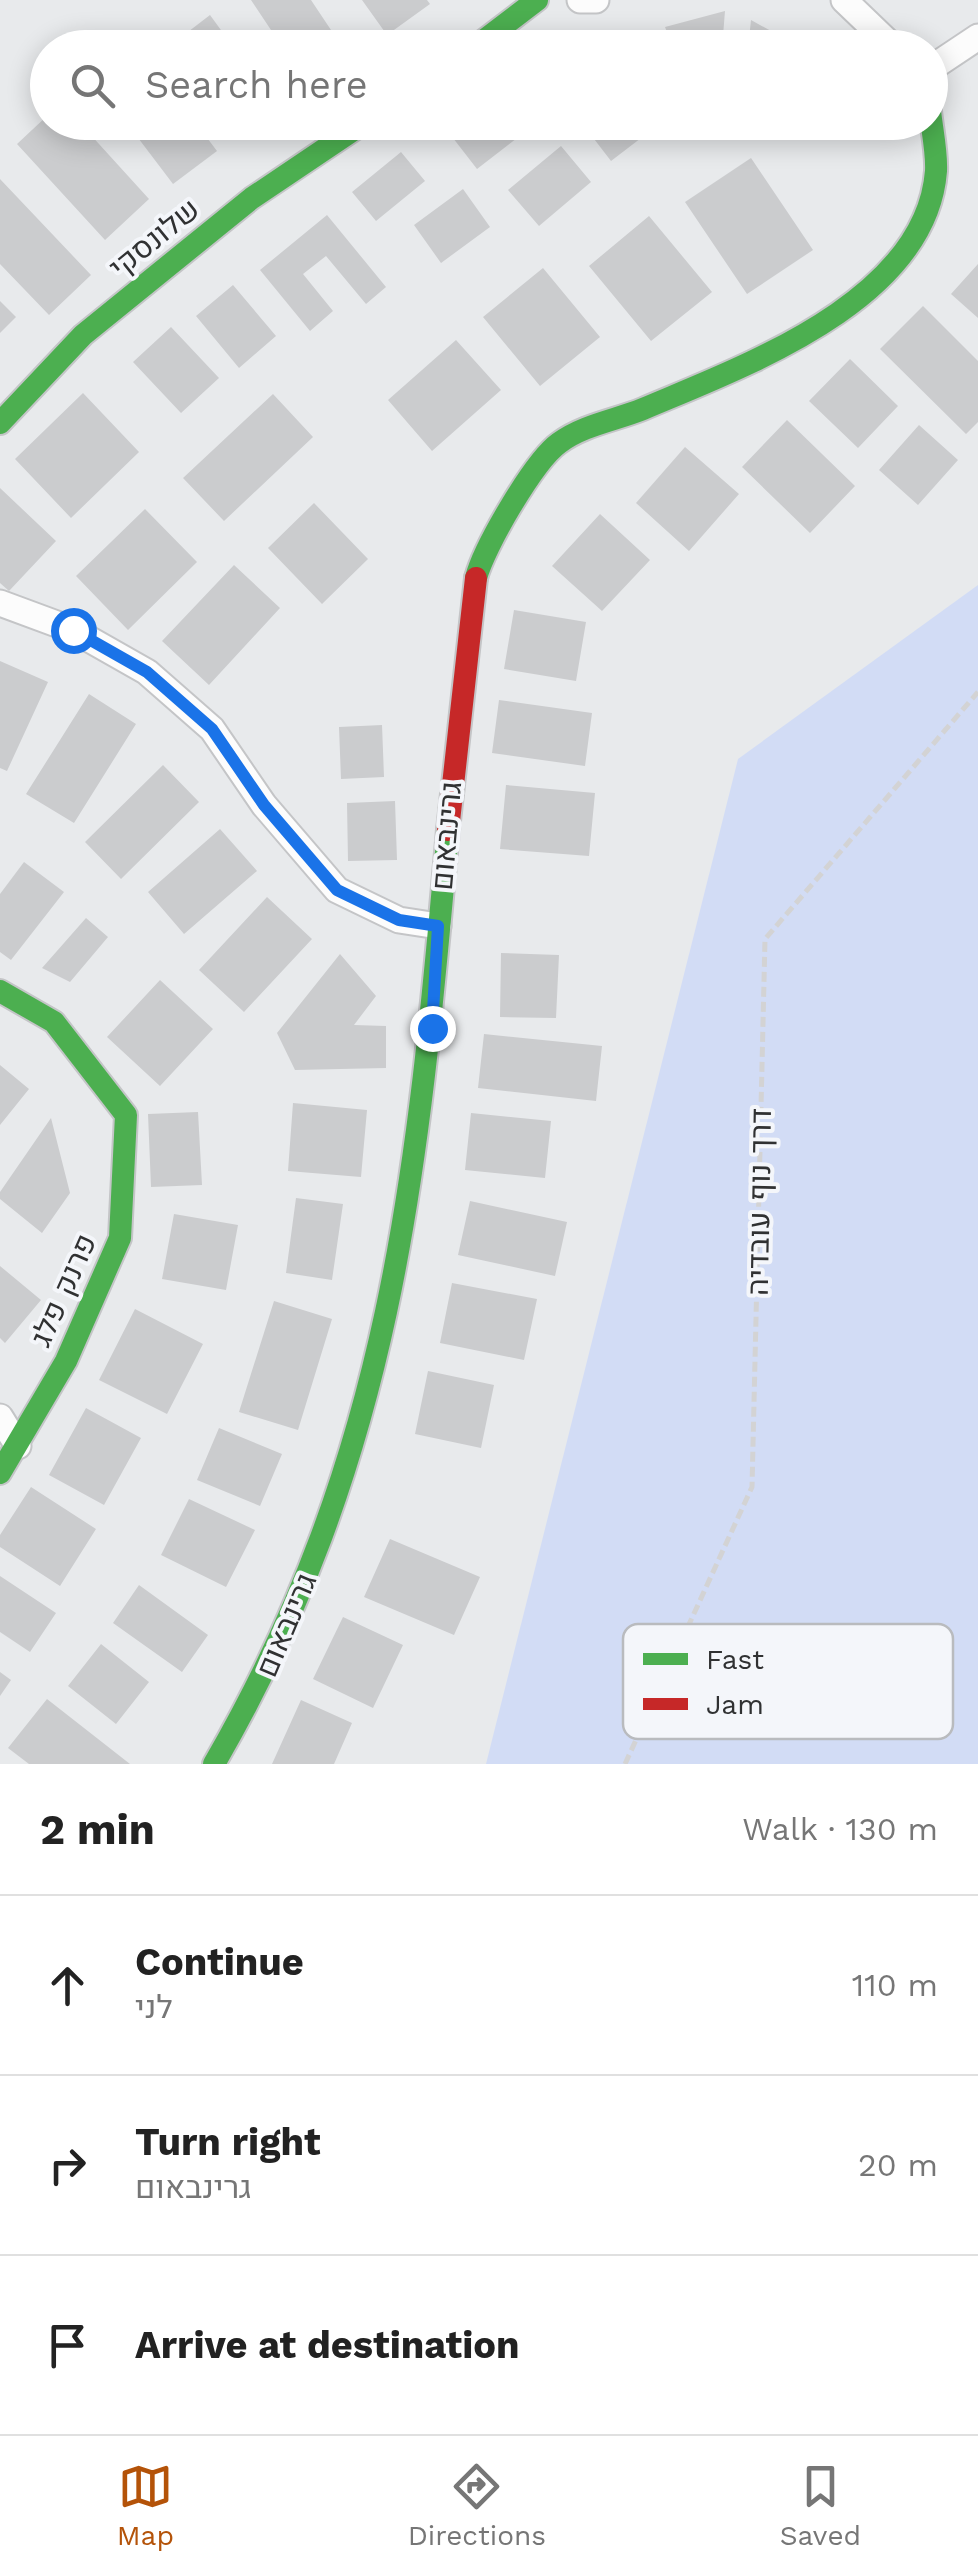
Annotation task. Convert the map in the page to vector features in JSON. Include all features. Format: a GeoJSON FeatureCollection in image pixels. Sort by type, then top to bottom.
{"type":"FeatureCollection","features":[{"type":"Feature","properties":{"kind":"street"},"geometry":{"type":"LineString","coordinates":[[498,30],[537,0]]}},
{"type":"Feature","properties":{"kind":"street"},"geometry":{"type":"LineString","coordinates":[[580,0],[596,0]]}},
{"type":"Feature","properties":{"kind":"street"},"geometry":{"type":"LineString","coordinates":[[853,2],[878,30]]}},
{"type":"Feature","properties":{"kind":"street"},"geometry":{"type":"LineString","coordinates":[[948,56],[978,37]]}},
{"type":"Feature","properties":{"kind":"street","name":"שלונסקי"},"geometry":{"type":"LineString","coordinates":[[0,423],[83,335],[252,198],[338,140]]}},
{"type":"Feature","properties":{"kind":"street","name":"גרינבאום"},"geometry":{"type":"LineString","coordinates":[[214,1764],[254,1702],[348,1479],[405,1222],[432,1028],[444,830],[479,568],[555,446],[766,356],[838,316],[902,257],[934,199],[936,140]]}},
{"type":"Feature","properties":{"kind":"street"},"geometry":{"type":"LineString","coordinates":[[0,603],[73,630],[147,672],[212,729],[264,805],[337,890],[399,920],[438,926]]}},
{"type":"Feature","properties":{"kind":"street","name":"פרנק פלג"},"geometry":{"type":"LineString","coordinates":[[0,991],[54,1022],[126,1115],[120,1238],[66,1361],[0,1473]]}},
{"type":"Feature","properties":{"kind":"street"},"geometry":{"type":"LineString","coordinates":[[0,1418],[18,1446]]}},
{"type":"Feature","properties":{"kind":"path","name":"דרך נוף עובדיה"},"geometry":{"type":"LineString","coordinates":[[689,1624],[752,1487],[765,939],[978,692]]}},
{"type":"Feature","properties":{"kind":"path","name":"דרך נוף עובדיה"},"geometry":{"type":"LineString","coordinates":[[625,1764],[636,1739]]}},
{"type":"Feature","properties":{"kind":"shaded area"},"geometry":{"type":"Polygon","coordinates":[[[978,585],[978,1764],[486,1764],[738,759],[978,585]]]}},
{"type":"Feature","properties":{"kind":"building"},"geometry":{"type":"Polygon","coordinates":[[[251,0],[311,0],[331,30],[271,30],[251,0]]]}},
{"type":"Feature","properties":{"kind":"building"},"geometry":{"type":"Polygon","coordinates":[[[362,0],[427,0],[430,4],[394,30],[383,30],[362,0]]]}},
{"type":"Feature","properties":{"kind":"building"},"geometry":{"type":"Polygon","coordinates":[[[725,11],[723,30],[665,27],[725,11]]]}},
{"type":"Feature","properties":{"kind":"building"},"geometry":{"type":"Polygon","coordinates":[[[210,15],[221,30],[190,30],[210,15]]]}},
{"type":"Feature","properties":{"kind":"building"},"geometry":{"type":"Polygon","coordinates":[[[751,20],[769,30],[750,30],[751,20]]]}},
{"type":"Feature","properties":{"kind":"building"},"geometry":{"type":"Polygon","coordinates":[[[30,132],[30,140],[95,140],[149,199],[105,240],[17,144],[30,132]]]}},
{"type":"Feature","properties":{"kind":"building"},"geometry":{"type":"Polygon","coordinates":[[[140,140],[209,140],[217,151],[173,184],[140,140]]]}},
{"type":"Feature","properties":{"kind":"building"},"geometry":{"type":"Polygon","coordinates":[[[455,140],[515,140],[477,169],[455,140]]]}},
{"type":"Feature","properties":{"kind":"building"},"geometry":{"type":"Polygon","coordinates":[[[595,140],[638,140],[611,161],[595,140]]]}},
{"type":"Feature","properties":{"kind":"building"},"geometry":{"type":"Polygon","coordinates":[[[561,146],[591,182],[539,226],[508,190],[561,146]]]}},
{"type":"Feature","properties":{"kind":"building"},"geometry":{"type":"Polygon","coordinates":[[[401,152],[425,181],[376,221],[352,192],[401,152]]]}},
{"type":"Feature","properties":{"kind":"building"},"geometry":{"type":"Polygon","coordinates":[[[751,158],[813,250],[747,294],[685,202],[751,158]]]}},
{"type":"Feature","properties":{"kind":"building"},"geometry":{"type":"Polygon","coordinates":[[[0,179],[91,275],[49,315],[0,264],[0,179]]]}},
{"type":"Feature","properties":{"kind":"building"},"geometry":{"type":"Polygon","coordinates":[[[463,189],[490,227],[441,263],[414,225],[463,189]]]}},
{"type":"Feature","properties":{"kind":"building"},"geometry":{"type":"Polygon","coordinates":[[[327,215],[386,287],[366,304],[326,256],[303,274],[333,311],[310,331],[260,270],[327,215]]]}},
{"type":"Feature","properties":{"kind":"building"},"geometry":{"type":"Polygon","coordinates":[[[649,216],[712,292],[651,341],[589,266],[649,216]]]}},
{"type":"Feature","properties":{"kind":"building"},"geometry":{"type":"Polygon","coordinates":[[[978,264],[978,318],[951,294],[978,264]]]}},
{"type":"Feature","properties":{"kind":"building"},"geometry":{"type":"Polygon","coordinates":[[[543,268],[600,337],[540,386],[483,317],[543,268]]]}},
{"type":"Feature","properties":{"kind":"building"},"geometry":{"type":"Polygon","coordinates":[[[233,285],[276,336],[239,368],[196,316],[233,285]]]}},
{"type":"Feature","properties":{"kind":"building"},"geometry":{"type":"Polygon","coordinates":[[[0,301],[16,317],[0,333],[0,301]]]}},
{"type":"Feature","properties":{"kind":"building"},"geometry":{"type":"Polygon","coordinates":[[[923,306],[978,361],[978,422],[966,434],[880,349],[923,306]]]}},
{"type":"Feature","properties":{"kind":"building"},"geometry":{"type":"Polygon","coordinates":[[[171,327],[219,378],[181,413],[133,362],[171,327]]]}},
{"type":"Feature","properties":{"kind":"building"},"geometry":{"type":"Polygon","coordinates":[[[456,340],[501,390],[432,451],[388,400],[456,340]]]}},
{"type":"Feature","properties":{"kind":"building"},"geometry":{"type":"Polygon","coordinates":[[[850,359],[898,406],[858,448],[809,401],[850,359]]]}},
{"type":"Feature","properties":{"kind":"building"},"geometry":{"type":"Polygon","coordinates":[[[83,393],[139,452],[71,518],[15,459],[83,393]]]}},
{"type":"Feature","properties":{"kind":"building"},"geometry":{"type":"Polygon","coordinates":[[[273,394],[313,437],[224,521],[183,478],[273,394]]]}},
{"type":"Feature","properties":{"kind":"building"},"geometry":{"type":"Polygon","coordinates":[[[787,420],[855,486],[810,533],[742,467],[787,420]]]}},
{"type":"Feature","properties":{"kind":"building"},"geometry":{"type":"Polygon","coordinates":[[[919,425],[958,460],[918,505],[879,470],[919,425]]]}},
{"type":"Feature","properties":{"kind":"building"},"geometry":{"type":"Polygon","coordinates":[[[685,447],[739,494],[689,551],[636,503],[685,447]]]}},
{"type":"Feature","properties":{"kind":"building"},"geometry":{"type":"Polygon","coordinates":[[[0,488],[56,541],[9,591],[0,583],[0,488]]]}},
{"type":"Feature","properties":{"kind":"building"},"geometry":{"type":"Polygon","coordinates":[[[314,503],[368,559],[322,604],[268,548],[314,503]]]}},
{"type":"Feature","properties":{"kind":"building"},"geometry":{"type":"Polygon","coordinates":[[[145,509],[197,562],[128,630],[76,576],[145,509]]]}},
{"type":"Feature","properties":{"kind":"building"},"geometry":{"type":"Polygon","coordinates":[[[600,514],[650,560],[602,611],[552,566],[600,514]]]}},
{"type":"Feature","properties":{"kind":"building"},"geometry":{"type":"Polygon","coordinates":[[[234,565],[280,608],[209,685],[162,641],[234,565]]]}},
{"type":"Feature","properties":{"kind":"building"},"geometry":{"type":"Polygon","coordinates":[[[514,610],[586,622],[576,681],[504,669],[514,610]]]}},
{"type":"Feature","properties":{"kind":"building"},"geometry":{"type":"Polygon","coordinates":[[[0,661],[48,682],[7,771],[0,768],[0,661]]]}},
{"type":"Feature","properties":{"kind":"building"},"geometry":{"type":"Polygon","coordinates":[[[89,694],[136,724],[74,823],[26,794],[89,694]]]}},
{"type":"Feature","properties":{"kind":"building"},"geometry":{"type":"Polygon","coordinates":[[[499,700],[592,713],[585,766],[492,753],[499,700]]]}},
{"type":"Feature","properties":{"kind":"building"},"geometry":{"type":"Polygon","coordinates":[[[382,725],[384,777],[341,779],[339,727],[382,725]]]}},
{"type":"Feature","properties":{"kind":"building"},"geometry":{"type":"Polygon","coordinates":[[[163,765],[199,802],[121,879],[85,842],[163,765]]]}},
{"type":"Feature","properties":{"kind":"building"},"geometry":{"type":"Polygon","coordinates":[[[506,785],[595,793],[589,856],[500,849],[506,785]]]}},
{"type":"Feature","properties":{"kind":"building"},"geometry":{"type":"Polygon","coordinates":[[[395,801],[397,860],[348,861],[347,803],[395,801]]]}},
{"type":"Feature","properties":{"kind":"building"},"geometry":{"type":"Polygon","coordinates":[[[220,829],[257,871],[184,934],[148,892],[220,829]]]}},
{"type":"Feature","properties":{"kind":"building"},"geometry":{"type":"Polygon","coordinates":[[[24,862],[64,892],[11,960],[0,952],[0,894],[24,862]]]}},
{"type":"Feature","properties":{"kind":"building"},"geometry":{"type":"Polygon","coordinates":[[[267,897],[312,939],[244,1012],[199,970],[267,897]]]}},
{"type":"Feature","properties":{"kind":"building"},"geometry":{"type":"Polygon","coordinates":[[[86,918],[108,937],[70,982],[42,968],[86,918]]]}},
{"type":"Feature","properties":{"kind":"building"},"geometry":{"type":"Polygon","coordinates":[[[501,953],[559,955],[556,1018],[500,1017],[501,953]]]}},
{"type":"Feature","properties":{"kind":"building"},"geometry":{"type":"Polygon","coordinates":[[[340,954],[376,996],[354,1025],[386,1026],[386,1068],[295,1070],[277,1033],[340,954]]]}},
{"type":"Feature","properties":{"kind":"building"},"geometry":{"type":"Polygon","coordinates":[[[160,980],[213,1029],[160,1086],[107,1037],[160,980]]]}},
{"type":"Feature","properties":{"kind":"building"},"geometry":{"type":"Polygon","coordinates":[[[484,1034],[602,1046],[596,1101],[478,1088],[484,1034]]]}},
{"type":"Feature","properties":{"kind":"building"},"geometry":{"type":"Polygon","coordinates":[[[0,1065],[29,1089],[0,1125],[0,1065]]]}},
{"type":"Feature","properties":{"kind":"building"},"geometry":{"type":"Polygon","coordinates":[[[293,1103],[367,1110],[361,1177],[288,1171],[293,1103]]]}},
{"type":"Feature","properties":{"kind":"building"},"geometry":{"type":"Polygon","coordinates":[[[198,1112],[202,1185],[151,1187],[148,1114],[198,1112]]]}},
{"type":"Feature","properties":{"kind":"building"},"geometry":{"type":"Polygon","coordinates":[[[471,1113],[551,1121],[545,1178],[465,1170],[471,1113]]]}},
{"type":"Feature","properties":{"kind":"building"},"geometry":{"type":"Polygon","coordinates":[[[51,1118],[70,1193],[42,1233],[0,1199],[0,1192],[51,1118]]]}},
{"type":"Feature","properties":{"kind":"building"},"geometry":{"type":"Polygon","coordinates":[[[296,1198],[343,1204],[332,1280],[286,1273],[296,1198]]]}},
{"type":"Feature","properties":{"kind":"building"},"geometry":{"type":"Polygon","coordinates":[[[470,1201],[567,1222],[555,1276],[458,1255],[470,1201]]]}},
{"type":"Feature","properties":{"kind":"building"},"geometry":{"type":"Polygon","coordinates":[[[174,1214],[238,1225],[226,1290],[162,1279],[174,1214]]]}},
{"type":"Feature","properties":{"kind":"building"},"geometry":{"type":"Polygon","coordinates":[[[0,1266],[41,1300],[5,1343],[0,1338],[0,1266]]]}},
{"type":"Feature","properties":{"kind":"building"},"geometry":{"type":"Polygon","coordinates":[[[452,1283],[537,1299],[524,1360],[440,1343],[452,1283]]]}},
{"type":"Feature","properties":{"kind":"building"},"geometry":{"type":"Polygon","coordinates":[[[274,1301],[332,1319],[298,1430],[239,1412],[274,1301]]]}},
{"type":"Feature","properties":{"kind":"building"},"geometry":{"type":"Polygon","coordinates":[[[135,1309],[203,1344],[167,1414],[99,1380],[135,1309]]]}},
{"type":"Feature","properties":{"kind":"building"},"geometry":{"type":"Polygon","coordinates":[[[428,1371],[494,1385],[481,1448],[415,1434],[428,1371]]]}},
{"type":"Feature","properties":{"kind":"building"},"geometry":{"type":"Polygon","coordinates":[[[86,1408],[141,1438],[104,1505],[49,1475],[86,1408]]]}},
{"type":"Feature","properties":{"kind":"building"},"geometry":{"type":"Polygon","coordinates":[[[219,1428],[282,1454],[260,1506],[197,1480],[219,1428]]]}},
{"type":"Feature","properties":{"kind":"building"},"geometry":{"type":"Polygon","coordinates":[[[31,1487],[96,1529],[60,1586],[0,1547],[0,1535],[31,1487]]]}},
{"type":"Feature","properties":{"kind":"building"},"geometry":{"type":"Polygon","coordinates":[[[189,1499],[255,1530],[226,1587],[161,1555],[189,1499]]]}},
{"type":"Feature","properties":{"kind":"building"},"geometry":{"type":"Polygon","coordinates":[[[390,1539],[480,1577],[454,1635],[364,1597],[390,1539]]]}},
{"type":"Feature","properties":{"kind":"building"},"geometry":{"type":"Polygon","coordinates":[[[0,1576],[56,1613],[30,1652],[0,1632],[0,1576]]]}},
{"type":"Feature","properties":{"kind":"building"},"geometry":{"type":"Polygon","coordinates":[[[139,1585],[208,1635],[182,1672],[113,1623],[139,1585]]]}},
{"type":"Feature","properties":{"kind":"building"},"geometry":{"type":"Polygon","coordinates":[[[343,1617],[403,1645],[373,1708],[313,1679],[343,1617]]]}},
{"type":"Feature","properties":{"kind":"building"},"geometry":{"type":"Polygon","coordinates":[[[101,1644],[149,1682],[116,1724],[68,1686],[101,1644]]]}},
{"type":"Feature","properties":{"kind":"building"},"geometry":{"type":"Polygon","coordinates":[[[0,1672],[11,1680],[0,1696],[0,1672]]]}},
{"type":"Feature","properties":{"kind":"building"},"geometry":{"type":"Polygon","coordinates":[[[47,1699],[130,1764],[29,1764],[8,1748],[47,1699]]]}},
{"type":"Feature","properties":{"kind":"building"},"geometry":{"type":"Polygon","coordinates":[[[301,1700],[352,1723],[334,1764],[272,1764],[301,1700]]]}},
{"type":"Feature","properties":{"kind":"traffic: fast"},"geometry":{"type":"LineString","coordinates":[[498,30],[537,0]]}},
{"type":"Feature","properties":{"kind":"traffic: fast"},"geometry":{"type":"LineString","coordinates":[[0,423],[83,335],[252,198],[338,140]]}},
{"type":"Feature","properties":{"kind":"traffic: fast"},"geometry":{"type":"LineString","coordinates":[[476,578],[511,506],[559,443],[777,349],[824,323],[866,292],[900,257],[925,217],[936,171],[934,140]]}},
{"type":"Feature","properties":{"kind":"traffic: fast"},"geometry":{"type":"LineString","coordinates":[[214,1764],[274,1650],[321,1538],[358,1425],[386,1311],[407,1196],[424,1078],[448,830]]}},
{"type":"Feature","properties":{"kind":"traffic: fast"},"geometry":{"type":"LineString","coordinates":[[0,991],[54,1022],[126,1115],[120,1238],[66,1361],[0,1473]]}},
{"type":"Feature","properties":{"kind":"traffic: jam"},"geometry":{"type":"LineString","coordinates":[[448,830],[476,578]]}},
{"type":"Feature","properties":{"kind":"route"},"geometry":{"type":"LineString","coordinates":[[73,630],[147,672],[212,729],[264,805],[337,890],[399,920],[438,926],[432,1028]]}}]}
